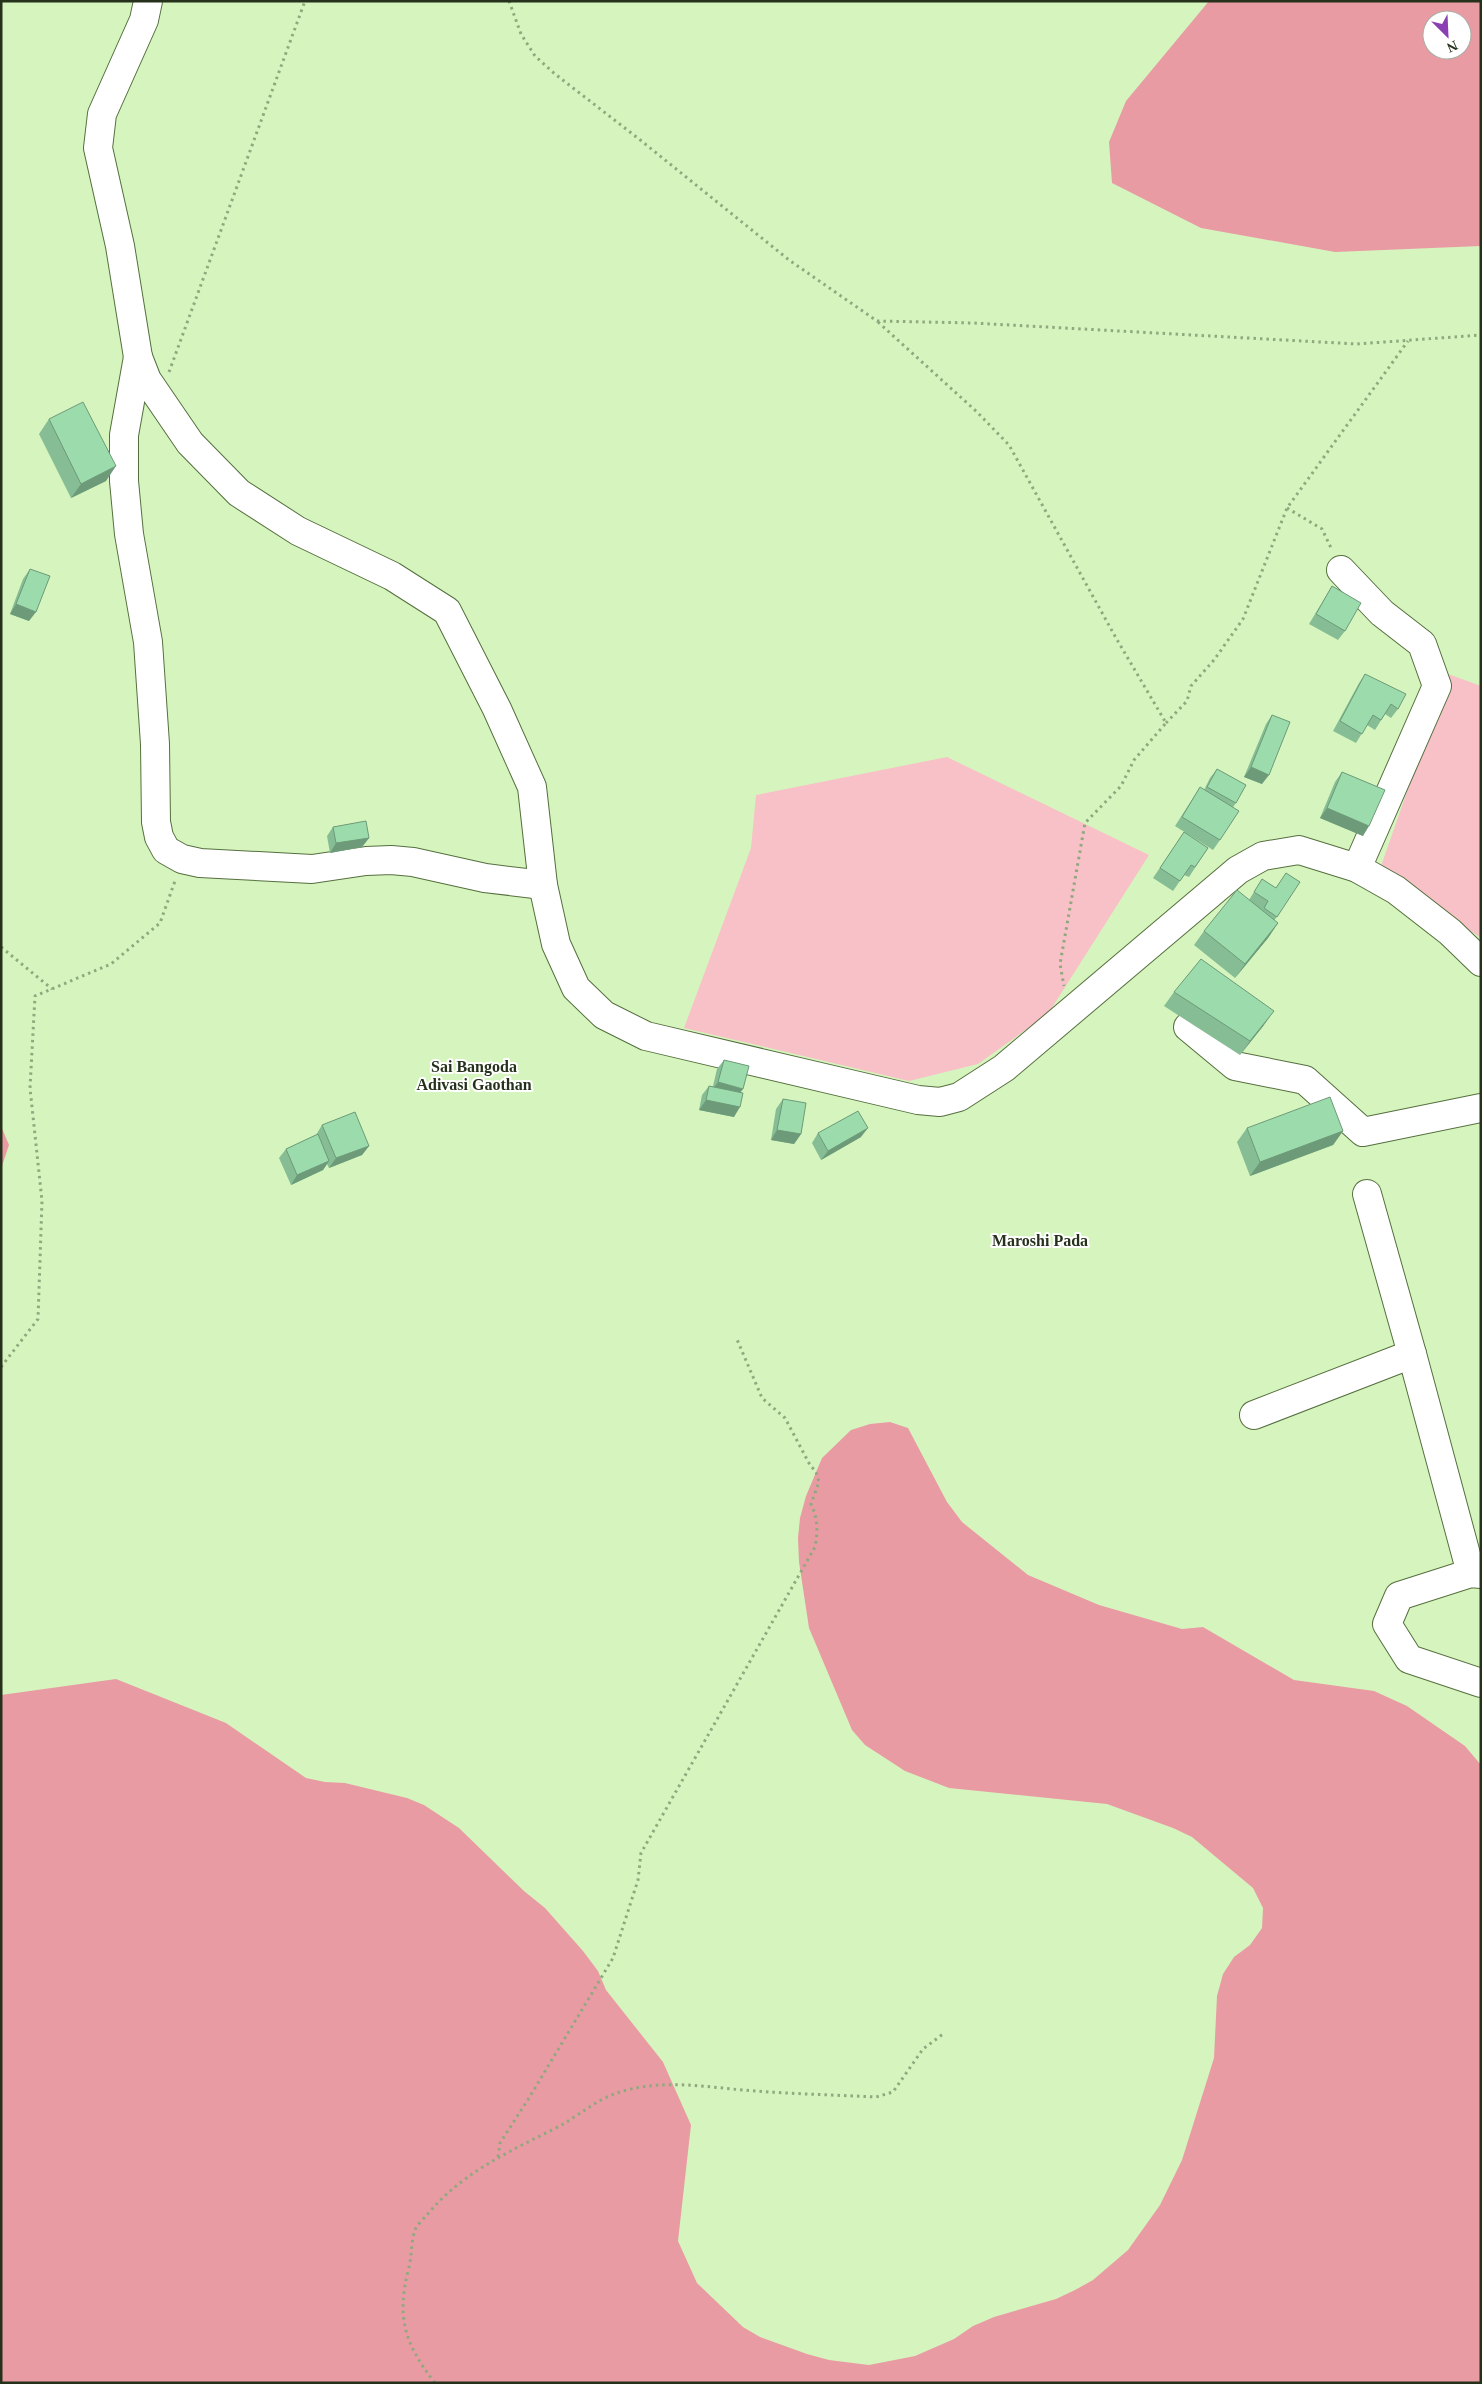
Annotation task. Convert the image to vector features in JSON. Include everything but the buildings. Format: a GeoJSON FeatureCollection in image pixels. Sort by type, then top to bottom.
{"type":"FeatureCollection","features":[{"type":"Feature","properties":{"kind":"street"},"geometry":{"type":"LineString","coordinates":[[148,1],[144,20],[102,114],[98,148],[120,246],[138,357],[147,380],[190,443],[239,492],[298,530],[392,576],[446,611],[497,709],[532,788],[543,885],[556,944],[576,988],[604,1015],[646,1036],[918,1100],[940,1102],[959,1097],[1004,1068],[1238,870],[1263,856],[1299,850],[1357,868],[1396,890],[1450,932],[1481,962]]}},
{"type":"Feature","properties":{"kind":"street"},"geometry":{"type":"LineString","coordinates":[[138,357],[124,435],[124,490],[129,534],[148,642],[155,744],[156,822],[159,837],[166,850],[182,859],[200,863],[312,869],[366,861],[392,860],[413,862],[485,878],[543,885]]}},
{"type":"Feature","properties":{"kind":"street"},"geometry":{"type":"LineString","coordinates":[[1341,570],[1382,613],[1422,644],[1437,686],[1357,868]]}},
{"type":"Feature","properties":{"kind":"street"},"geometry":{"type":"LineString","coordinates":[[1188,1027],[1235,1066],[1306,1080],[1363,1132],[1481,1108]]}},
{"type":"Feature","properties":{"kind":"street"},"geometry":{"type":"LineString","coordinates":[[1367,1194],[1476,1574],[1400,1596],[1386,1624],[1409,1659],[1481,1683]]}},
{"type":"Feature","properties":{"kind":"street"},"geometry":{"type":"LineString","coordinates":[[1254,1415],[1412,1354]]}},
{"type":"Feature","properties":{"kind":"path"},"geometry":{"type":"LineString","coordinates":[[160,399],[304,1]]}},
{"type":"Feature","properties":{"kind":"path"},"geometry":{"type":"LineString","coordinates":[[509,1],[522,34],[535,56],[555,74],[789,260],[878,321],[977,412],[1009,445],[1116,638],[1166,723]]}},
{"type":"Feature","properties":{"kind":"path"},"geometry":{"type":"LineString","coordinates":[[878,321],[973,323],[1357,344],[1481,335]]}},
{"type":"Feature","properties":{"kind":"path"},"geometry":{"type":"LineString","coordinates":[[1069,1013],[1060,964],[1085,822],[1121,786],[1134,760],[1187,701],[1191,686],[1214,660],[1243,619],[1287,508],[1408,340]]}},
{"type":"Feature","properties":{"kind":"path"},"geometry":{"type":"LineString","coordinates":[[1287,508],[1322,530],[1341,570]]}},
{"type":"Feature","properties":{"kind":"path"},"geometry":{"type":"LineString","coordinates":[[1,1367],[38,1319],[42,1201],[30,1088],[35,996],[111,964],[160,923],[182,859]]}},
{"type":"Feature","properties":{"kind":"path"},"geometry":{"type":"LineString","coordinates":[[1,947],[52,989]]}},
{"type":"Feature","properties":{"kind":"path"},"geometry":{"type":"LineString","coordinates":[[498,2156],[500,2143],[613,1958],[638,1880],[641,1853],[815,1547],[817,1517],[811,1504],[819,1482],[816,1472],[785,1418],[762,1398],[736,1337]]}},
{"type":"Feature","properties":{"kind":"path"},"geometry":{"type":"LineString","coordinates":[[434,2383],[418,2361],[403,2325],[404,2288],[412,2258],[415,2229],[438,2202],[460,2182],[498,2156],[557,2128],[593,2103],[627,2090],[678,2084],[754,2091],[876,2097],[893,2092],[923,2049],[943,2034]]}},
{"type":"Feature","properties":{"kind":"shaded area"},"geometry":{"type":"Polygon","coordinates":[[[1209,1],[1481,1],[1481,246],[1335,252],[1201,228],[1112,183],[1109,142],[1126,101],[1209,1]]]}},
{"type":"Feature","properties":{"kind":"shaded area"},"geometry":{"type":"Polygon","coordinates":[[[1448,674],[1481,686],[1481,938],[1380,869],[1448,674]]]}},
{"type":"Feature","properties":{"kind":"shaded area"},"geometry":{"type":"Polygon","coordinates":[[[947,757],[1149,855],[1048,1014],[978,1064],[909,1081],[684,1028],[751,848],[756,795],[947,757]]]}},
{"type":"Feature","properties":{"kind":"shaded area"},"geometry":{"type":"Polygon","coordinates":[[[1,1126],[9,1145],[1,1169],[1,1126]]]}},
{"type":"Feature","properties":{"kind":"shaded area"},"geometry":{"type":"Polygon","coordinates":[[[890,1422],[908,1428],[947,1502],[962,1522],[1028,1575],[1099,1605],[1182,1629],[1203,1627],[1294,1680],[1374,1691],[1407,1706],[1465,1746],[1481,1765],[1481,2383],[1,2383],[1,1695],[116,1679],[226,1723],[306,1778],[325,1782],[345,1783],[407,1798],[424,1805],[459,1828],[524,1891],[545,1908],[583,1951],[598,1971],[606,1990],[663,2062],[691,2125],[678,2241],[697,2283],[743,2327],[760,2337],[829,2360],[869,2365],[915,2356],[954,2339],[973,2326],[994,2317],[1056,2299],[1075,2290],[1093,2280],[1128,2250],[1160,2205],[1182,2160],[1214,2058],[1217,1996],[1223,1974],[1234,1957],[1250,1945],[1262,1928],[1263,1908],[1253,1888],[1192,1837],[1173,1828],[1107,1804],[949,1788],[905,1771],[865,1745],[852,1730],[809,1628],[799,1562],[798,1538],[800,1518],[806,1496],[822,1458],[851,1430],[870,1424],[890,1422]]]}},
{"type":"Feature","properties":{"kind":"district","name":"Sai Bangoda Adivasi Gaothan"},"geometry":{"type":"Point","coordinates":[474,1075]}},
{"type":"Feature","properties":{"kind":"district","name":"Maroshi Pada"},"geometry":{"type":"Point","coordinates":[1040,1240]}}]}
